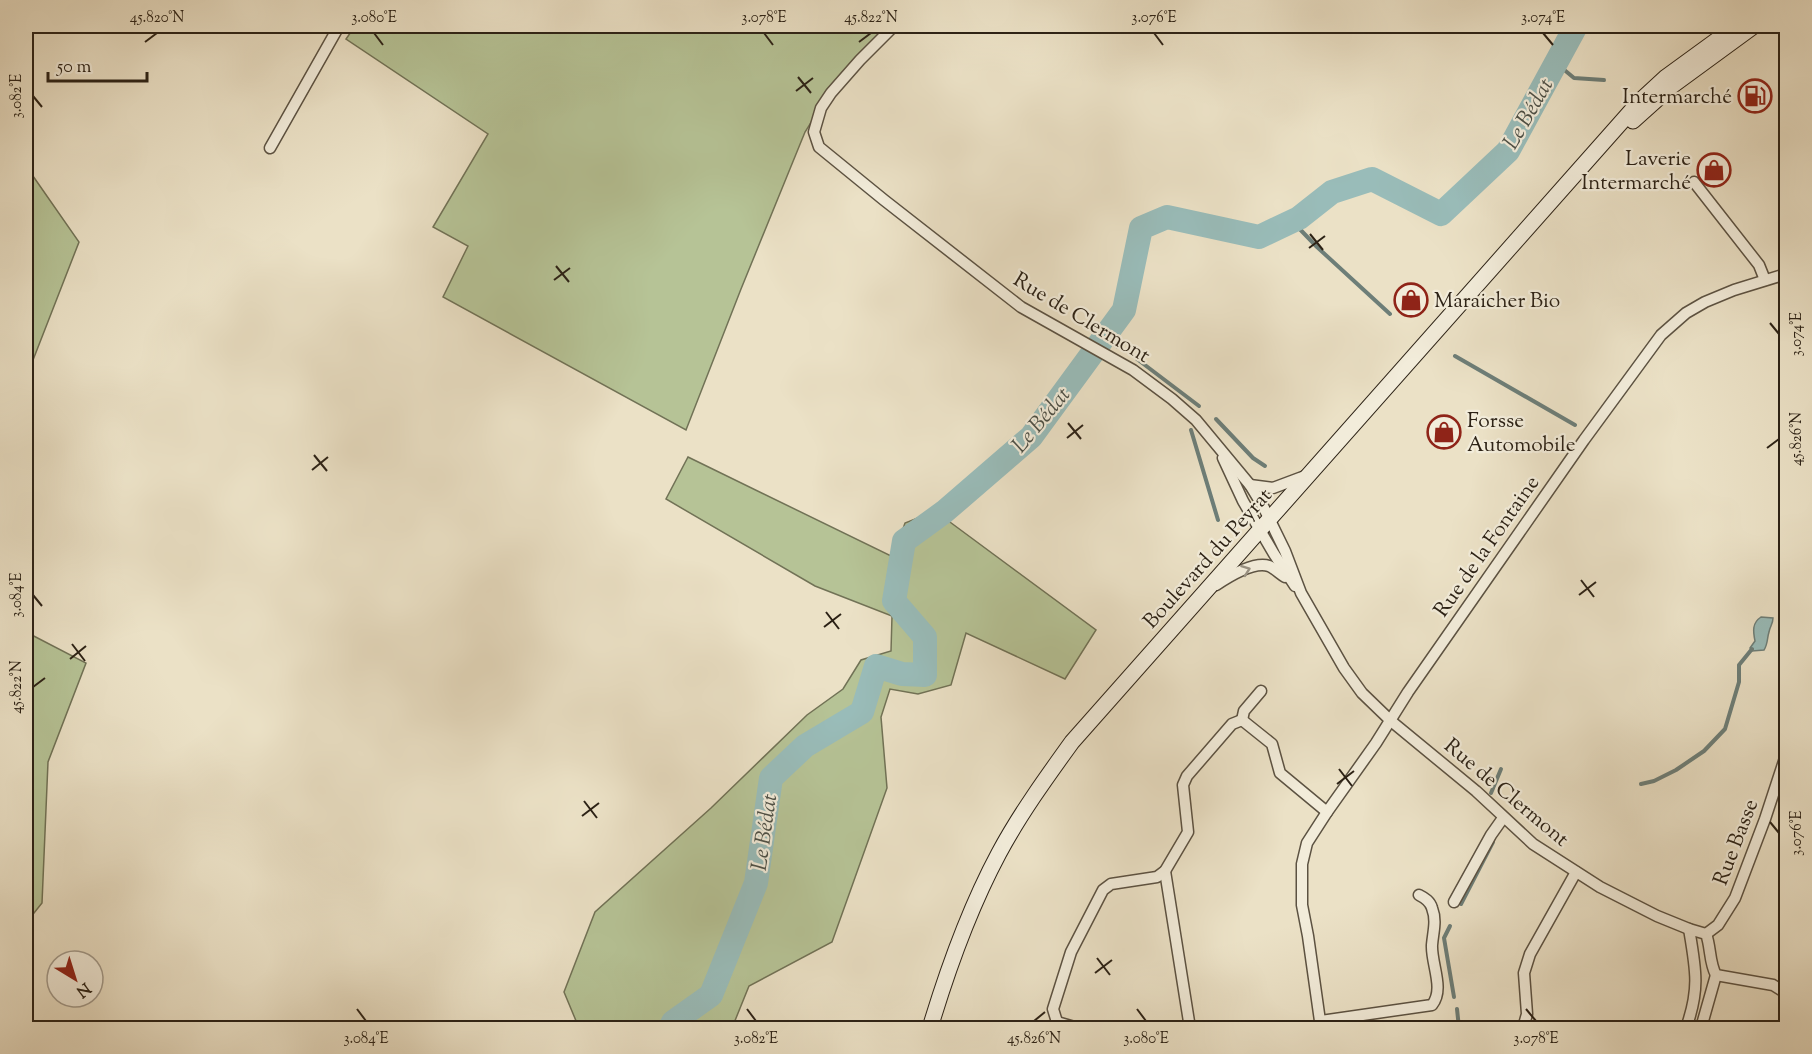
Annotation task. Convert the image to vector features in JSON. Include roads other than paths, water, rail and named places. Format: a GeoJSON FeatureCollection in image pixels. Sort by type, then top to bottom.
{"type":"FeatureCollection","features":[{"type":"Feature","properties":{"kind":"main road","name":"Boulevard du Peyrat"},"geometry":{"type":"LineString","coordinates":[[930,1029],[943,985],[967,921],[999,853],[1031,799],[1072,742],[1640,101],[1666,77],[1736,26]]}},
{"type":"Feature","properties":{"kind":"main road","name":"Boulevard du Peyrat"},"geometry":{"type":"LineString","coordinates":[[1588,161],[1672,86],[1754,26]]}},
{"type":"Feature","properties":{"kind":"street"},"geometry":{"type":"LineString","coordinates":[[270,148],[339,26]]}},
{"type":"Feature","properties":{"kind":"street","name":"Rue de Clermont"},"geometry":{"type":"LineString","coordinates":[[894,26],[831,93],[819,112],[814,132],[819,147],[1022,308],[1133,370],[1196,420],[1250,485],[1271,519],[1301,593],[1344,668],[1362,693],[1391,721],[1476,791],[1533,844],[1600,887],[1658,916],[1706,934]]}},
{"type":"Feature","properties":{"kind":"street"},"geometry":{"type":"LineString","coordinates":[[1694,182],[1759,265],[1765,280]]}},
{"type":"Feature","properties":{"kind":"street","name":"Rue de la Fontaine"},"geometry":{"type":"LineString","coordinates":[[1321,1025],[1302,905],[1302,864],[1307,843],[1391,721],[1408,692],[1660,334],[1686,313],[1705,302],[1786,274]]}},
{"type":"Feature","properties":{"kind":"street","name":"Rue de Clermont"},"geometry":{"type":"LineString","coordinates":[[1215,442],[1260,531],[1290,580],[1301,593]]}},
{"type":"Feature","properties":{"kind":"street"},"geometry":{"type":"LineString","coordinates":[[1250,485],[1273,488],[1308,475]]}},
{"type":"Feature","properties":{"kind":"street","name":"Rue de Clermont"},"geometry":{"type":"LineString","coordinates":[[1203,593],[1228,577],[1251,567],[1268,566],[1290,580]]}},
{"type":"Feature","properties":{"kind":"street"},"geometry":{"type":"LineString","coordinates":[[1242,720],[1244,711],[1261,691]]}},
{"type":"Feature","properties":{"kind":"street"},"geometry":{"type":"LineString","coordinates":[[1242,720],[1272,744],[1280,773],[1327,812]]}},
{"type":"Feature","properties":{"kind":"street"},"geometry":{"type":"LineString","coordinates":[[1078,1029],[1055,1025],[1053,1009],[1071,952],[1103,890],[1111,884],[1156,877],[1165,871],[1188,832],[1183,785],[1186,776],[1232,724],[1242,720]]}},
{"type":"Feature","properties":{"kind":"street","name":"Rue Basse"},"geometry":{"type":"LineString","coordinates":[[1706,934],[1718,925],[1735,898],[1766,819],[1786,755]]}},
{"type":"Feature","properties":{"kind":"street"},"geometry":{"type":"LineString","coordinates":[[1454,902],[1503,818]]}},
{"type":"Feature","properties":{"kind":"street"},"geometry":{"type":"LineString","coordinates":[[1165,871],[1190,1029]]}},
{"type":"Feature","properties":{"kind":"street"},"geometry":{"type":"LineString","coordinates":[[1523,1029],[1527,1014],[1524,973],[1530,954],[1576,872]]}},
{"type":"Feature","properties":{"kind":"street"},"geometry":{"type":"LineString","coordinates":[[1321,1025],[1432,1005],[1436,999],[1437,989],[1432,946],[1436,926],[1432,907],[1419,895]]}},
{"type":"Feature","properties":{"kind":"street"},"geometry":{"type":"LineString","coordinates":[[1686,1029],[1696,993],[1696,967],[1689,929]]}},
{"type":"Feature","properties":{"kind":"street"},"geometry":{"type":"LineString","coordinates":[[1701,1029],[1716,975],[1712,968],[1706,934]]}},
{"type":"Feature","properties":{"kind":"street"},"geometry":{"type":"LineString","coordinates":[[1716,975],[1773,985],[1786,993]]}},
{"type":"Feature","properties":{"kind":"water"},"geometry":{"type":"Polygon","coordinates":[[[1761,617],[1773,618],[1773,622],[1764,650],[1752,651],[1750,648],[1755,641],[1755,625],[1761,617]]]}},
{"type":"Feature","properties":{"kind":"waterway","name":"Le Bédat"},"geometry":{"type":"LineString","coordinates":[[670,1028],[673,1022],[711,995],[756,883],[771,778],[805,746],[862,712],[876,666],[902,674],[925,675],[925,637],[894,601],[904,541],[944,512],[1031,437],[1124,310],[1141,228],[1167,217],[1259,237],[1299,218],[1332,192],[1372,179],[1441,214],[1508,151],[1576,26]]}},
{"type":"Feature","properties":{"kind":"waterway"},"geometry":{"type":"LineString","coordinates":[[1556,63],[1574,78],[1604,80]]}},
{"type":"Feature","properties":{"kind":"waterway"},"geometry":{"type":"LineString","coordinates":[[1292,221],[1390,314]]}},
{"type":"Feature","properties":{"kind":"waterway"},"geometry":{"type":"LineString","coordinates":[[1101,350],[1108,340],[1118,347]]}},
{"type":"Feature","properties":{"kind":"waterway"},"geometry":{"type":"LineString","coordinates":[[1455,356],[1575,425]]}},
{"type":"Feature","properties":{"kind":"waterway"},"geometry":{"type":"LineString","coordinates":[[1137,359],[1199,406]]}},
{"type":"Feature","properties":{"kind":"waterway"},"geometry":{"type":"LineString","coordinates":[[1216,419],[1253,458],[1265,466]]}},
{"type":"Feature","properties":{"kind":"waterway"},"geometry":{"type":"LineString","coordinates":[[1191,430],[1218,520]]}},
{"type":"Feature","properties":{"kind":"waterway"},"geometry":{"type":"LineString","coordinates":[[1641,784],[1654,781],[1676,770],[1704,751],[1725,729],[1739,682],[1739,665],[1752,649]]}},
{"type":"Feature","properties":{"kind":"waterway"},"geometry":{"type":"LineString","coordinates":[[1491,793],[1501,769]]}},
{"type":"Feature","properties":{"kind":"waterway"},"geometry":{"type":"LineString","coordinates":[[1461,904],[1493,842]]}},
{"type":"Feature","properties":{"kind":"waterway"},"geometry":{"type":"LineString","coordinates":[[1450,926],[1444,938],[1454,997]]}},
{"type":"Feature","properties":{"kind":"waterway"},"geometry":{"type":"LineString","coordinates":[[1457,1009],[1459,1028]]}},
{"type":"Feature","properties":{"kind":"place","name":"Intermarché"},"geometry":{"type":"Point","coordinates":[1755,96]}},
{"type":"Feature","properties":{"kind":"place","name":"Laverie Intermarché"},"geometry":{"type":"Point","coordinates":[1714,170]}},
{"type":"Feature","properties":{"kind":"place","name":"Maraicher Bio"},"geometry":{"type":"Point","coordinates":[1411,300]}},
{"type":"Feature","properties":{"kind":"place","name":"Forsse Automobile"},"geometry":{"type":"Point","coordinates":[1444,432]}}]}
